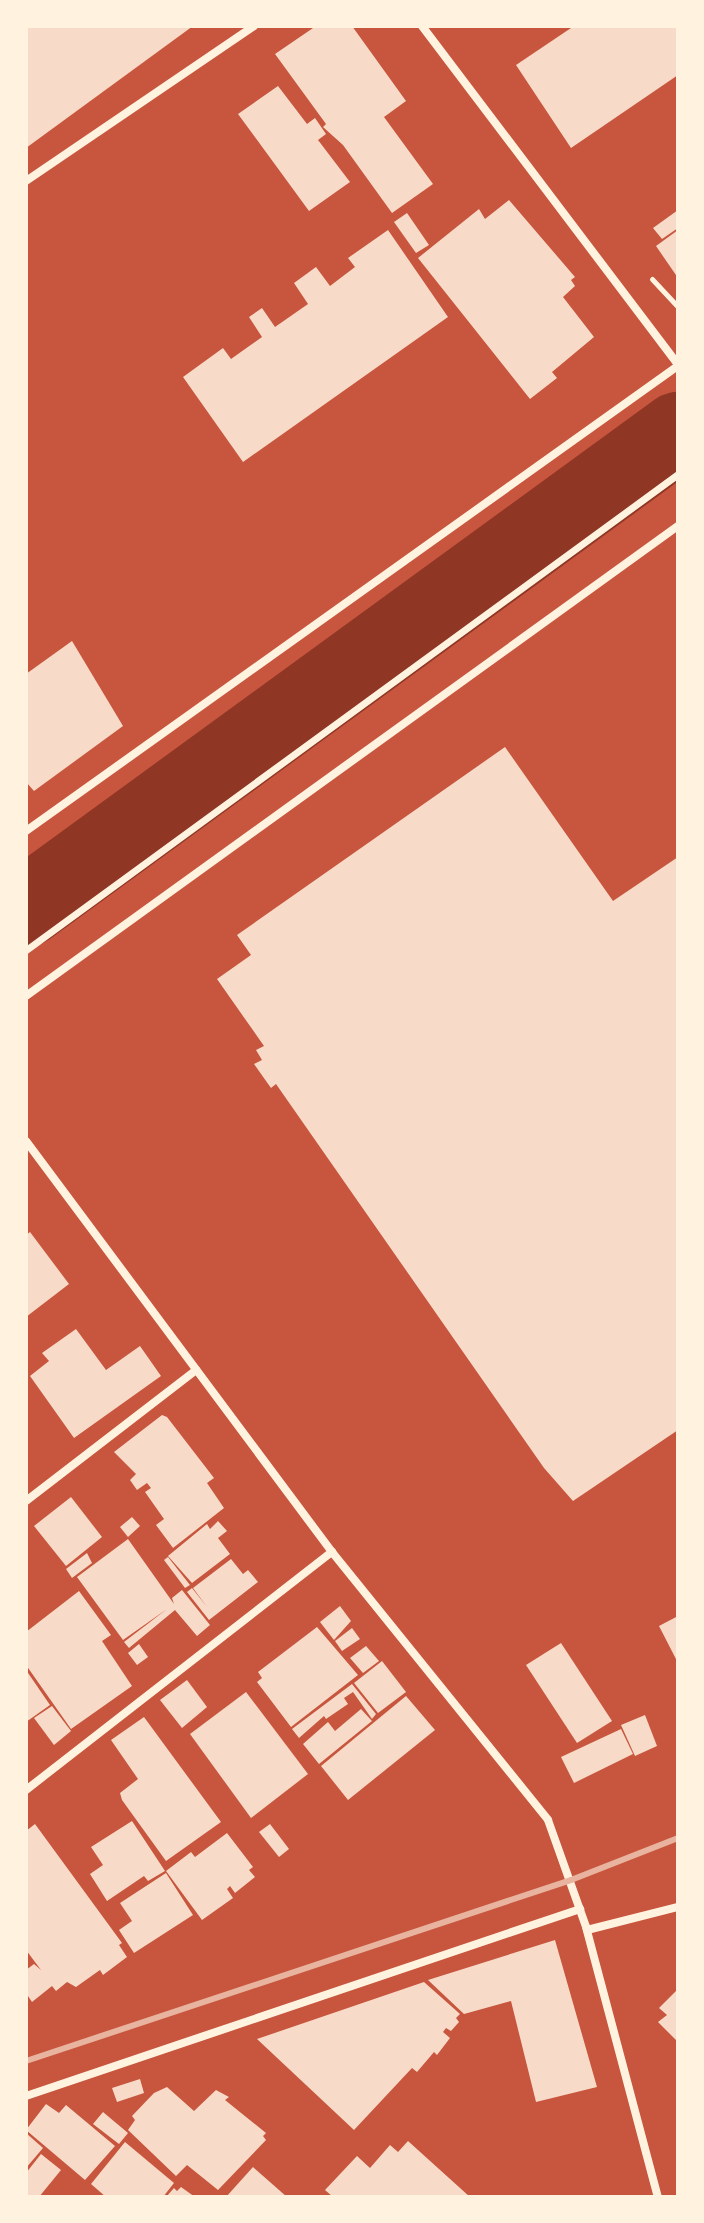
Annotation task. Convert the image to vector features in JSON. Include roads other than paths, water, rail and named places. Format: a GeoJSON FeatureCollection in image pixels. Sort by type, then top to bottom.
{"type":"FeatureCollection","features":[{"type":"Feature","properties":{"kind":"street"},"geometry":{"type":"LineString","coordinates":[[26,181],[254,26]]}},
{"type":"Feature","properties":{"kind":"street"},"geometry":{"type":"LineString","coordinates":[[26,831],[678,366],[422,26]]}},
{"type":"Feature","properties":{"kind":"street"},"geometry":{"type":"LineString","coordinates":[[26,950],[678,474]]}},
{"type":"Feature","properties":{"kind":"street"},"geometry":{"type":"LineString","coordinates":[[26,996],[678,526]]}},
{"type":"Feature","properties":{"kind":"street"},"geometry":{"type":"LineString","coordinates":[[26,1141],[332,1552],[548,1820],[587,1930],[658,2197]]}},
{"type":"Feature","properties":{"kind":"street"},"geometry":{"type":"LineString","coordinates":[[26,1501],[196,1370]]}},
{"type":"Feature","properties":{"kind":"street"},"geometry":{"type":"LineString","coordinates":[[26,1790],[332,1552]]}},
{"type":"Feature","properties":{"kind":"street"},"geometry":{"type":"LineString","coordinates":[[587,1930],[678,1907]]}},
{"type":"Feature","properties":{"kind":"street"},"geometry":{"type":"LineString","coordinates":[[26,2096],[580,1909]]}},
{"type":"Feature","properties":{"kind":"waterway"},"geometry":{"type":"LineString","coordinates":[[26,907],[678,432]]}},
{"type":"Feature","properties":{"kind":"railway"},"geometry":{"type":"LineString","coordinates":[[26,2061],[571,1880],[678,1838]]}}]}
